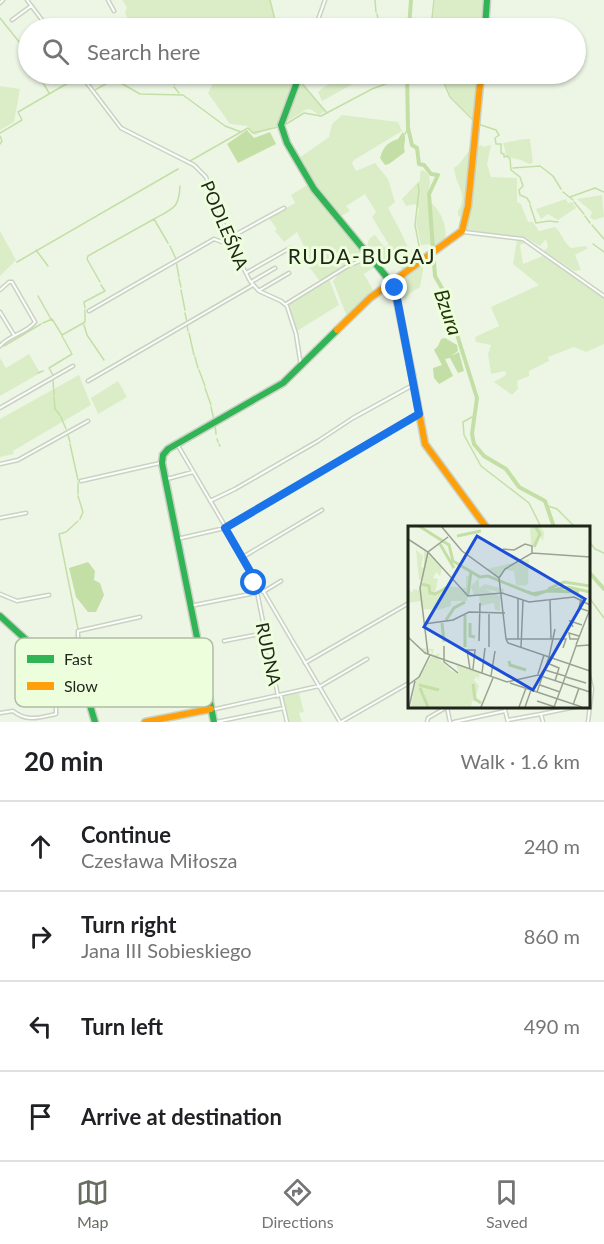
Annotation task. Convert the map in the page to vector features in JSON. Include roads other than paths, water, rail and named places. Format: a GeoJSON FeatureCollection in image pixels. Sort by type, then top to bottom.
{"type":"FeatureCollection","features":[{"type":"Feature","properties":{"kind":"street"},"geometry":{"type":"LineString","coordinates":[[27,0],[40,18]]}},
{"type":"Feature","properties":{"kind":"street"},"geometry":{"type":"LineString","coordinates":[[108,0],[114,11]]}},
{"type":"Feature","properties":{"kind":"street"},"geometry":{"type":"LineString","coordinates":[[319,18],[325,0]]}},
{"type":"Feature","properties":{"kind":"street"},"geometry":{"type":"LineString","coordinates":[[486,18],[487,0]]}},
{"type":"Feature","properties":{"kind":"street"},"geometry":{"type":"LineString","coordinates":[[12,20],[31,6]]}},
{"type":"Feature","properties":{"kind":"street","name":"PODLEŚNA"},"geometry":{"type":"LineString","coordinates":[[88,84],[121,128],[194,165],[201,172],[210,183],[229,239],[252,284],[259,291],[286,304]]}},
{"type":"Feature","properties":{"kind":"street"},"geometry":{"type":"LineString","coordinates":[[296,84],[281,124],[287,144],[314,189],[396,292],[424,438],[429,451],[485,526]]}},
{"type":"Feature","properties":{"kind":"street"},"geometry":{"type":"LineString","coordinates":[[196,638],[162,463],[165,452],[277,387],[365,302],[462,231],[468,206],[480,84]]}},
{"type":"Feature","properties":{"kind":"street"},"geometry":{"type":"LineString","coordinates":[[89,311],[214,239],[220,243],[284,208]]}},
{"type":"Feature","properties":{"kind":"street"},"geometry":{"type":"LineString","coordinates":[[462,231],[523,238],[604,296]]}},
{"type":"Feature","properties":{"kind":"street"},"geometry":{"type":"LineString","coordinates":[[246,273],[290,248]]}},
{"type":"Feature","properties":{"kind":"street"},"geometry":{"type":"LineString","coordinates":[[301,366],[296,334],[286,304],[346,267],[369,256]]}},
{"type":"Feature","properties":{"kind":"street"},"geometry":{"type":"LineString","coordinates":[[88,381],[275,268]]}},
{"type":"Feature","properties":{"kind":"street","name":"PODLEŚNA"},"geometry":{"type":"LineString","coordinates":[[259,291],[289,273]]}},
{"type":"Feature","properties":{"kind":"street"},"geometry":{"type":"LineString","coordinates":[[0,290],[12,282],[35,322],[34,325],[0,345]]}},
{"type":"Feature","properties":{"kind":"street"},"geometry":{"type":"LineString","coordinates":[[0,312],[15,335]]}},
{"type":"Feature","properties":{"kind":"street"},"geometry":{"type":"LineString","coordinates":[[0,408],[73,366]]}},
{"type":"Feature","properties":{"kind":"street"},"geometry":{"type":"LineString","coordinates":[[210,501],[235,489],[353,418],[414,385]]}},
{"type":"Feature","properties":{"kind":"street"},"geometry":{"type":"LineString","coordinates":[[177,539],[225,528],[419,414]]}},
{"type":"Feature","properties":{"kind":"street"},"geometry":{"type":"LineString","coordinates":[[0,464],[18,460],[88,421]]}},
{"type":"Feature","properties":{"kind":"street"},"geometry":{"type":"LineString","coordinates":[[177,444],[341,722],[408,684]]}},
{"type":"Feature","properties":{"kind":"street"},"geometry":{"type":"LineString","coordinates":[[81,481],[162,463]]}},
{"type":"Feature","properties":{"kind":"street"},"geometry":{"type":"LineString","coordinates":[[165,479],[193,472]]}},
{"type":"Feature","properties":{"kind":"street"},"geometry":{"type":"LineString","coordinates":[[243,557],[322,510]]}},
{"type":"Feature","properties":{"kind":"street"},"geometry":{"type":"LineString","coordinates":[[0,518],[26,513]]}},
{"type":"Feature","properties":{"kind":"street","name":"RUDNA"},"geometry":{"type":"LineString","coordinates":[[254,578],[287,722]]}},
{"type":"Feature","properties":{"kind":"street"},"geometry":{"type":"LineString","coordinates":[[263,592],[281,581]]}},
{"type":"Feature","properties":{"kind":"street"},"geometry":{"type":"LineString","coordinates":[[190,606],[256,592]]}},
{"type":"Feature","properties":{"kind":"street"},"geometry":{"type":"LineString","coordinates":[[0,594],[17,601],[49,595]]}},
{"type":"Feature","properties":{"kind":"street"},"geometry":{"type":"LineString","coordinates":[[305,663],[408,604]]}},
{"type":"Feature","properties":{"kind":"street"},"geometry":{"type":"LineString","coordinates":[[0,616],[25,638]]}},
{"type":"Feature","properties":{"kind":"street"},"geometry":{"type":"LineString","coordinates":[[77,638],[76,633],[80,630],[140,617]]}},
{"type":"Feature","properties":{"kind":"street"},"geometry":{"type":"LineString","coordinates":[[224,641],[265,633]]}},
{"type":"Feature","properties":{"kind":"street"},"geometry":{"type":"LineString","coordinates":[[145,722],[176,719],[211,709],[319,687],[367,659]]}},
{"type":"Feature","properties":{"kind":"street"},"geometry":{"type":"LineString","coordinates":[[589,675],[592,686],[589,704]]}},
{"type":"Feature","properties":{"kind":"street"},"geometry":{"type":"LineString","coordinates":[[0,712],[13,711],[21,719],[30,720],[56,714],[56,707]]}},
{"type":"Feature","properties":{"kind":"street"},"geometry":{"type":"LineString","coordinates":[[91,707],[95,722]]}},
{"type":"Feature","properties":{"kind":"street"},"geometry":{"type":"LineString","coordinates":[[427,722],[428,718],[446,707]]}},
{"type":"Feature","properties":{"kind":"street"},"geometry":{"type":"LineString","coordinates":[[448,707],[452,722],[505,711]]}},
{"type":"Feature","properties":{"kind":"street"},"geometry":{"type":"LineString","coordinates":[[504,707],[508,721],[571,707]]}},
{"type":"Feature","properties":{"kind":"street"},"geometry":{"type":"LineString","coordinates":[[588,722],[589,707]]}},
{"type":"Feature","properties":{"kind":"street"},"geometry":{"type":"LineString","coordinates":[[211,709],[215,722],[284,708]]}},
{"type":"Feature","properties":{"kind":"street"},"geometry":{"type":"LineString","coordinates":[[541,714],[543,722]]}},
{"type":"Feature","properties":{"kind":"waterway"},"geometry":{"type":"LineString","coordinates":[[270,0],[274,18]]}},
{"type":"Feature","properties":{"kind":"waterway"},"geometry":{"type":"LineString","coordinates":[[375,0],[376,12]]}},
{"type":"Feature","properties":{"kind":"waterway","name":"Bzura"},"geometry":{"type":"LineString","coordinates":[[410,18],[411,0]]}},
{"type":"Feature","properties":{"kind":"waterway"},"geometry":{"type":"LineString","coordinates":[[432,18],[434,0]]}},
{"type":"Feature","properties":{"kind":"waterway"},"geometry":{"type":"LineString","coordinates":[[377,14],[378,18]]}},
{"type":"Feature","properties":{"kind":"waterway"},"geometry":{"type":"LineString","coordinates":[[0,18],[18,40]]}},
{"type":"Feature","properties":{"kind":"waterway"},"geometry":{"type":"LineString","coordinates":[[44,84],[49,93]]}},
{"type":"Feature","properties":{"kind":"waterway"},"geometry":{"type":"LineString","coordinates":[[0,133],[22,120],[18,112],[66,84]]}},
{"type":"Feature","properties":{"kind":"waterway"},"geometry":{"type":"LineString","coordinates":[[95,90],[105,84]]}},
{"type":"Feature","properties":{"kind":"waterway"},"geometry":{"type":"LineString","coordinates":[[123,84],[140,94],[183,95],[225,126],[241,132]]}},
{"type":"Feature","properties":{"kind":"waterway"},"geometry":{"type":"LineString","coordinates":[[302,84],[327,113]]}},
{"type":"Feature","properties":{"kind":"waterway"},"geometry":{"type":"LineString","coordinates":[[283,126],[304,113],[321,116],[385,84]]}},
{"type":"Feature","properties":{"kind":"waterway","name":"Bzura"},"geometry":{"type":"LineString","coordinates":[[407,84],[408,128],[412,145],[417,148],[419,164],[424,165],[431,174],[438,175],[429,194],[435,276],[443,290],[477,398],[472,434],[474,444],[484,456],[506,469],[519,487],[545,501],[554,526]]}},
{"type":"Feature","properties":{"kind":"waterway"},"geometry":{"type":"LineString","coordinates":[[444,84],[450,97],[475,122]]}},
{"type":"Feature","properties":{"kind":"waterway"},"geometry":{"type":"LineString","coordinates":[[174,87],[179,93]]}},
{"type":"Feature","properties":{"kind":"waterway"},"geometry":{"type":"LineString","coordinates":[[478,124],[496,130],[499,135],[495,138],[496,144],[501,144],[501,153],[510,159],[511,170],[520,177],[523,186],[519,190],[520,195],[527,198],[530,203]]}},
{"type":"Feature","properties":{"kind":"waterway"},"geometry":{"type":"LineString","coordinates":[[190,161],[248,128],[253,133],[278,127]]}},
{"type":"Feature","properties":{"kind":"waterway","name":"Bzura"},"geometry":{"type":"LineString","coordinates":[[405,134],[408,128]]}},
{"type":"Feature","properties":{"kind":"waterway"},"geometry":{"type":"LineString","coordinates":[[0,136],[2,141],[0,144]]}},
{"type":"Feature","properties":{"kind":"waterway"},"geometry":{"type":"LineString","coordinates":[[513,168],[540,166],[553,176],[561,189]]}},
{"type":"Feature","properties":{"kind":"waterway"},"geometry":{"type":"LineString","coordinates":[[17,262],[178,169]]}},
{"type":"Feature","properties":{"kind":"waterway"},"geometry":{"type":"LineString","coordinates":[[417,259],[421,256],[415,225],[418,184]]}},
{"type":"Feature","properties":{"kind":"waterway"},"geometry":{"type":"LineString","coordinates":[[168,243],[154,219],[174,207],[180,186]]}},
{"type":"Feature","properties":{"kind":"waterway"},"geometry":{"type":"LineString","coordinates":[[570,197],[595,188],[604,192]]}},
{"type":"Feature","properties":{"kind":"waterway"},"geometry":{"type":"LineString","coordinates":[[563,192],[573,200]]}},
{"type":"Feature","properties":{"kind":"waterway"},"geometry":{"type":"LineString","coordinates":[[574,202],[584,214]]}},
{"type":"Feature","properties":{"kind":"waterway"},"geometry":{"type":"LineString","coordinates":[[530,205],[536,223],[558,222]]}},
{"type":"Feature","properties":{"kind":"waterway"},"geometry":{"type":"LineString","coordinates":[[585,216],[590,223]]}},
{"type":"Feature","properties":{"kind":"waterway"},"geometry":{"type":"LineString","coordinates":[[100,282],[87,259],[88,256],[154,219]]}},
{"type":"Feature","properties":{"kind":"waterway"},"geometry":{"type":"LineString","coordinates":[[592,225],[604,239]]}},
{"type":"Feature","properties":{"kind":"waterway"},"geometry":{"type":"LineString","coordinates":[[593,244],[604,252]]}},
{"type":"Feature","properties":{"kind":"waterway"},"geometry":{"type":"LineString","coordinates":[[170,246],[176,259]]}},
{"type":"Feature","properties":{"kind":"waterway"},"geometry":{"type":"LineString","coordinates":[[36,250],[48,266]]}},
{"type":"Feature","properties":{"kind":"waterway"},"geometry":{"type":"LineString","coordinates":[[176,261],[179,277]]}},
{"type":"Feature","properties":{"kind":"waterway"},"geometry":{"type":"LineString","coordinates":[[179,279],[181,287]]}},
{"type":"Feature","properties":{"kind":"waterway"},"geometry":{"type":"LineString","coordinates":[[85,308],[84,302],[105,291],[101,285]]}},
{"type":"Feature","properties":{"kind":"waterway"},"geometry":{"type":"LineString","coordinates":[[181,290],[185,310]]}},
{"type":"Feature","properties":{"kind":"waterway"},"geometry":{"type":"LineString","coordinates":[[38,296],[51,319]]}},
{"type":"Feature","properties":{"kind":"waterway"},"geometry":{"type":"LineString","coordinates":[[43,323],[52,319],[62,335],[85,322],[85,310]]}},
{"type":"Feature","properties":{"kind":"waterway"},"geometry":{"type":"LineString","coordinates":[[185,313],[187,322]]}},
{"type":"Feature","properties":{"kind":"waterway"},"geometry":{"type":"LineString","coordinates":[[4,346],[41,324]]}},
{"type":"Feature","properties":{"kind":"waterway"},"geometry":{"type":"LineString","coordinates":[[84,325],[87,335],[104,360]]}},
{"type":"Feature","properties":{"kind":"waterway"},"geometry":{"type":"LineString","coordinates":[[187,325],[188,331]]}},
{"type":"Feature","properties":{"kind":"waterway"},"geometry":{"type":"LineString","coordinates":[[189,333],[194,355]]}},
{"type":"Feature","properties":{"kind":"waterway"},"geometry":{"type":"LineString","coordinates":[[53,375],[49,368],[72,354],[62,336]]}},
{"type":"Feature","properties":{"kind":"waterway"},"geometry":{"type":"LineString","coordinates":[[195,357],[198,368]]}},
{"type":"Feature","properties":{"kind":"waterway"},"geometry":{"type":"LineString","coordinates":[[199,370],[205,386]]}},
{"type":"Feature","properties":{"kind":"waterway"},"geometry":{"type":"LineString","coordinates":[[38,373],[43,371]]}},
{"type":"Feature","properties":{"kind":"waterway"},"geometry":{"type":"LineString","coordinates":[[53,380],[54,395]]}},
{"type":"Feature","properties":{"kind":"waterway"},"geometry":{"type":"LineString","coordinates":[[205,388],[211,405]]}},
{"type":"Feature","properties":{"kind":"waterway"},"geometry":{"type":"LineString","coordinates":[[54,397],[55,409],[60,415]]}},
{"type":"Feature","properties":{"kind":"waterway"},"geometry":{"type":"LineString","coordinates":[[211,407],[214,420]]}},
{"type":"Feature","properties":{"kind":"waterway"},"geometry":{"type":"LineString","coordinates":[[61,417],[66,429]]}},
{"type":"Feature","properties":{"kind":"waterway"},"geometry":{"type":"LineString","coordinates":[[472,417],[463,422],[464,435],[481,466],[529,503],[540,526]]}},
{"type":"Feature","properties":{"kind":"waterway"},"geometry":{"type":"LineString","coordinates":[[215,424],[216,434]]}},
{"type":"Feature","properties":{"kind":"waterway"},"geometry":{"type":"LineString","coordinates":[[68,435],[70,442]]}},
{"type":"Feature","properties":{"kind":"waterway"},"geometry":{"type":"LineString","coordinates":[[70,444],[78,480]]}},
{"type":"Feature","properties":{"kind":"waterway"},"geometry":{"type":"LineString","coordinates":[[78,483],[78,494]]}},
{"type":"Feature","properties":{"kind":"waterway"},"geometry":{"type":"LineString","coordinates":[[78,496],[83,512],[80,519]]}},
{"type":"Feature","properties":{"kind":"waterway"},"geometry":{"type":"LineString","coordinates":[[548,506],[557,509],[574,526]]}},
{"type":"Feature","properties":{"kind":"waterway"},"geometry":{"type":"LineString","coordinates":[[78,521],[66,532],[59,534],[78,629]]}},
{"type":"Feature","properties":{"kind":"waterway"},"geometry":{"type":"LineString","coordinates":[[589,541],[595,549],[604,553]]}},
{"type":"Feature","properties":{"kind":"waterway","name":"Bzura"},"geometry":{"type":"LineString","coordinates":[[589,572],[604,589]]}},
{"type":"Feature","properties":{"kind":"waterway"},"geometry":{"type":"LineString","coordinates":[[589,597],[604,618]]}},
{"type":"Feature","properties":{"kind":"district","name":"RUDA-BUGAJ"},"geometry":{"type":"Point","coordinates":[362,255]}}]}
